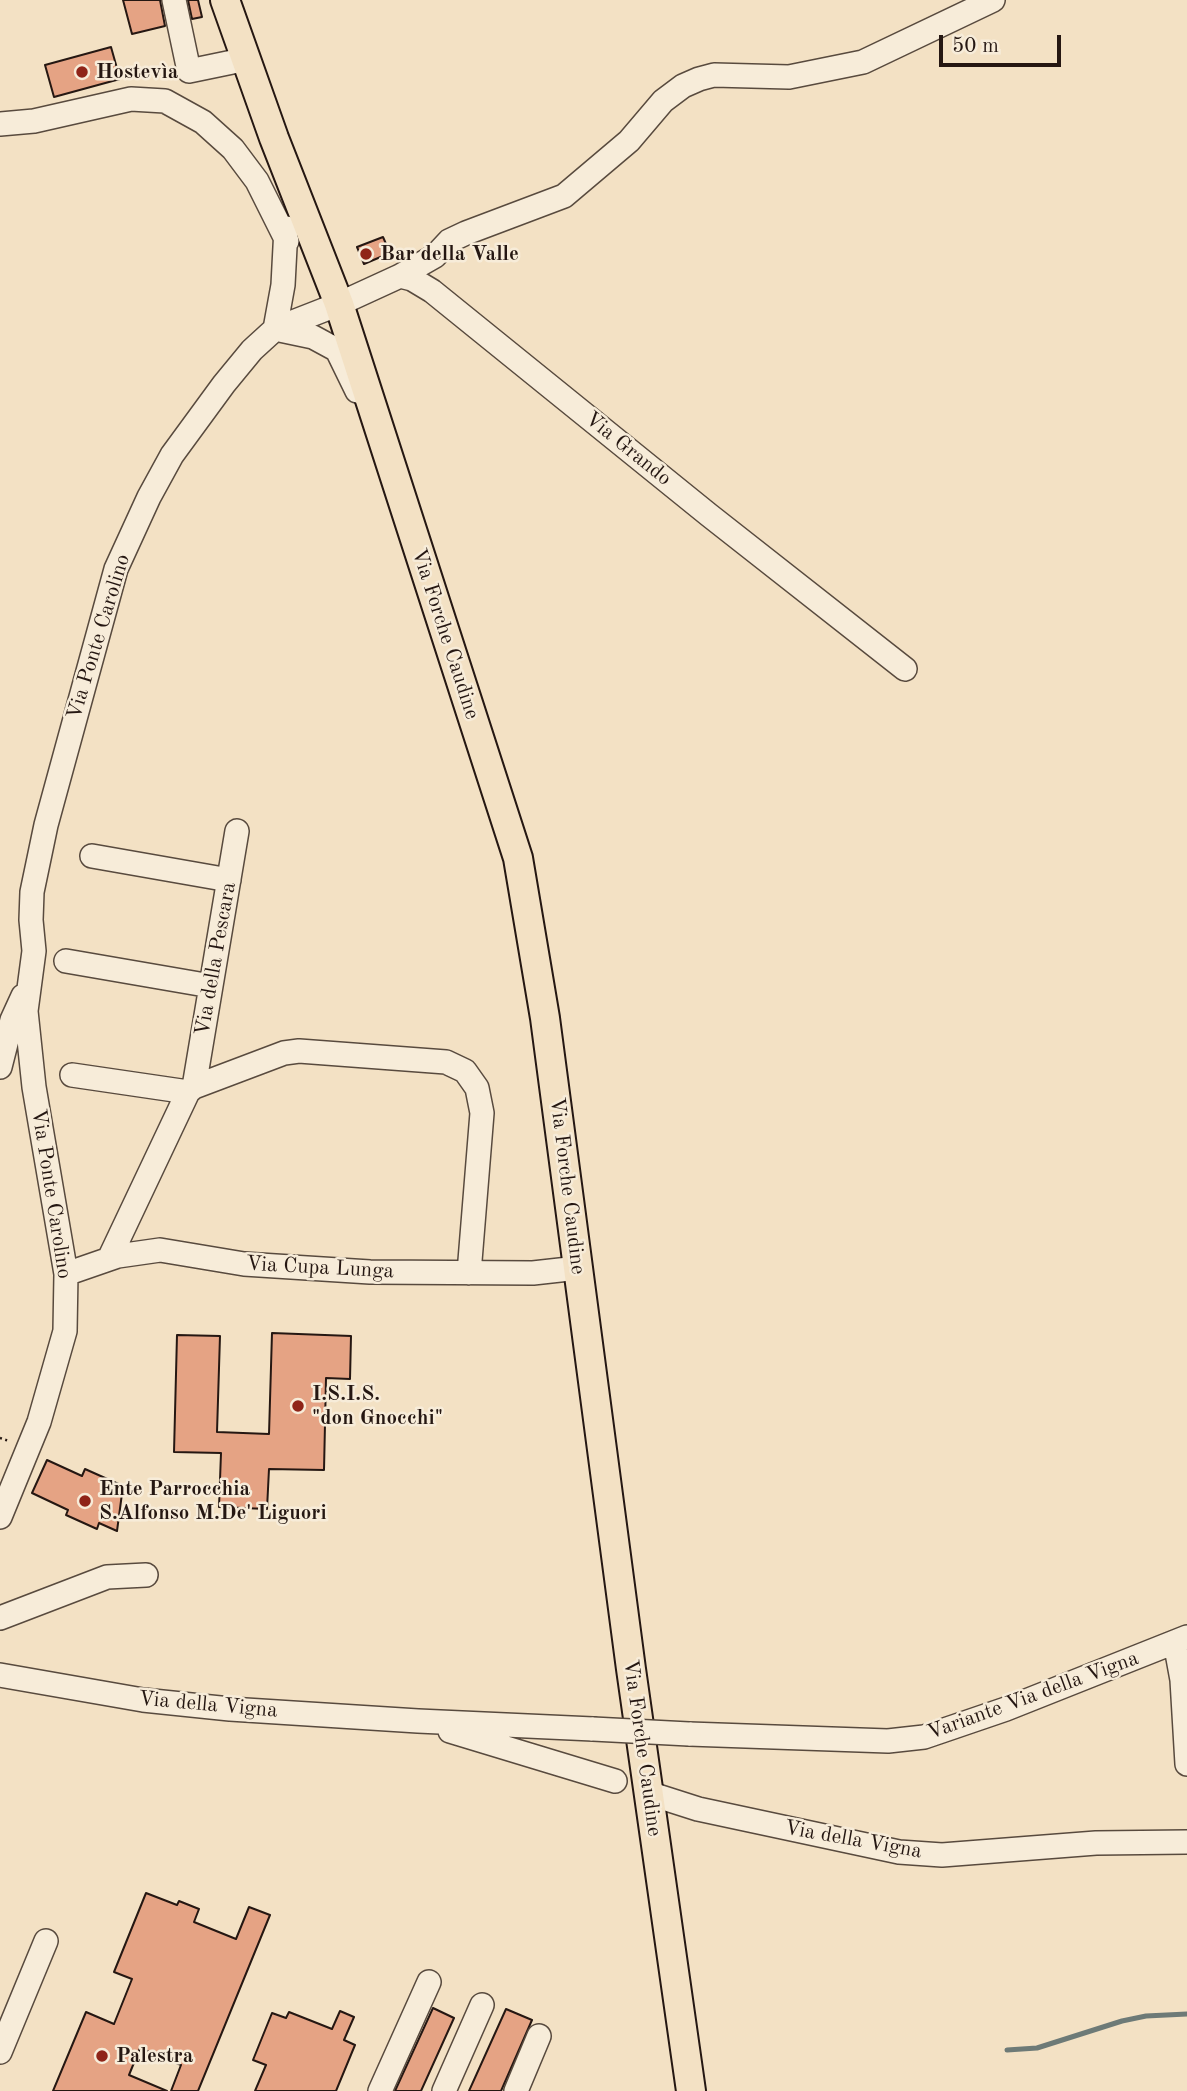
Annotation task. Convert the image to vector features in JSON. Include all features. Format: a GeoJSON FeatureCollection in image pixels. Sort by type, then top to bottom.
{"type":"FeatureCollection","features":[{"type":"Feature","properties":{"kind":"main road","name":"Via Forche Caudine"},"geometry":{"type":"LineString","coordinates":[[225,0],[274,138],[339,304],[518,858],[545,1018],[648,1793],[691,2091]]}},
{"type":"Feature","properties":{"kind":"street"},"geometry":{"type":"LineString","coordinates":[[174,0],[189,71],[247,59]]}},
{"type":"Feature","properties":{"kind":"street"},"geometry":{"type":"LineString","coordinates":[[339,304],[400,276],[435,256],[449,241],[564,196],[629,141],[663,101],[683,86],[714,75],[789,77],[863,62],[993,0]]}},
{"type":"Feature","properties":{"kind":"street"},"geometry":{"type":"LineString","coordinates":[[0,124],[34,121],[131,99],[164,101],[203,122],[233,149],[257,181],[287,241]]}},
{"type":"Feature","properties":{"kind":"street"},"geometry":{"type":"LineString","coordinates":[[274,138],[287,241],[275,329],[313,337],[337,350],[385,447]]}},
{"type":"Feature","properties":{"kind":"street","name":"Via Grando"},"geometry":{"type":"LineString","coordinates":[[400,276],[412,279],[432,291],[905,669]]}},
{"type":"Feature","properties":{"kind":"street","name":"Via Ponte Carolino"},"geometry":{"type":"LineString","coordinates":[[0,1517],[39,1422],[65,1331],[66,1274],[34,1087],[26,1011],[34,951],[32,892],[46,825],[116,569],[149,497],[172,455],[252,350],[275,329],[339,304]]}},
{"type":"Feature","properties":{"kind":"street","name":"Via della Pescara"},"geometry":{"type":"LineString","coordinates":[[110,1259],[191,1090],[237,831]]}},
{"type":"Feature","properties":{"kind":"street"},"geometry":{"type":"LineString","coordinates":[[92,856],[229,880]]}},
{"type":"Feature","properties":{"kind":"street"},"geometry":{"type":"LineString","coordinates":[[66,961],[211,986]]}},
{"type":"Feature","properties":{"kind":"street","name":"Via Ponte Carolino"},"geometry":{"type":"LineString","coordinates":[[0,1067],[12,1020],[28,987]]}},
{"type":"Feature","properties":{"kind":"street"},"geometry":{"type":"LineString","coordinates":[[72,1075],[191,1090],[284,1053],[299,1051],[446,1062],[465,1071],[477,1088],[482,1113],[469,1273]]}},
{"type":"Feature","properties":{"kind":"street","name":"Via Cupa Lunga"},"geometry":{"type":"LineString","coordinates":[[66,1274],[110,1259],[160,1250],[244,1264],[370,1272],[533,1273],[578,1268]]}},
{"type":"Feature","properties":{"kind":"street"},"geometry":{"type":"LineString","coordinates":[[0,1618],[107,1577],[146,1575]]}},
{"type":"Feature","properties":{"kind":"street","name":"Variante Via della Vigna"},"geometry":{"type":"LineString","coordinates":[[888,1741],[908,1740],[945,1731],[1181,1640],[1187,1764]]}},
{"type":"Feature","properties":{"kind":"street","name":"Via della Vigna"},"geometry":{"type":"LineString","coordinates":[[0,1675],[143,1700],[230,1709],[418,1721],[888,1741]]}},
{"type":"Feature","properties":{"kind":"street","name":"Via della Vigna"},"geometry":{"type":"LineString","coordinates":[[418,1721],[614,1781]]}},
{"type":"Feature","properties":{"kind":"street","name":"Via della Vigna"},"geometry":{"type":"LineString","coordinates":[[648,1793],[698,1809],[910,1853],[942,1855],[1096,1843],[1187,1842]]}},
{"type":"Feature","properties":{"kind":"street"},"geometry":{"type":"LineString","coordinates":[[0,2052],[42,1971],[46,1941]]}},
{"type":"Feature","properties":{"kind":"street"},"geometry":{"type":"LineString","coordinates":[[380,2091],[429,1982]]}},
{"type":"Feature","properties":{"kind":"street"},"geometry":{"type":"LineString","coordinates":[[444,2091],[482,2005]]}},
{"type":"Feature","properties":{"kind":"street"},"geometry":{"type":"LineString","coordinates":[[516,2091],[539,2036]]}},
{"type":"Feature","properties":{"kind":"building"},"geometry":{"type":"Polygon","coordinates":[[[123,0],[160,0],[165,26],[132,34],[123,0]]]}},
{"type":"Feature","properties":{"kind":"building"},"geometry":{"type":"Polygon","coordinates":[[[188,0],[198,0],[202,17],[192,19],[188,0]]]}},
{"type":"Feature","properties":{"kind":"building","name":"Hostevìa"},"geometry":{"type":"Polygon","coordinates":[[[111,47],[120,79],[54,97],[45,65],[111,47]]]}},
{"type":"Feature","properties":{"kind":"building"},"geometry":{"type":"Polygon","coordinates":[[[383,237],[390,253],[364,264],[357,247],[383,237]]]}},
{"type":"Feature","properties":{"kind":"building","name":"I.S.I.S. \"don Gnocchi\""},"geometry":{"type":"Polygon","coordinates":[[[272,1333],[351,1336],[350,1379],[326,1378],[324,1470],[269,1469],[267,1509],[219,1507],[221,1453],[174,1452],[177,1335],[220,1336],[217,1432],[269,1434],[272,1333]]]}},
{"type":"Feature","properties":{"kind":"building","name":"Ente Parrocchia S.Alfonso M.De' Liguori"},"geometry":{"type":"Polygon","coordinates":[[[47,1460],[82,1476],[85,1469],[123,1486],[117,1531],[99,1523],[97,1529],[66,1515],[68,1510],[32,1493],[47,1460]]]}},
{"type":"Feature","properties":{"kind":"building"},"geometry":{"type":"Polygon","coordinates":[[[146,1893],[177,1905],[179,1901],[199,1909],[194,1922],[236,1939],[249,1907],[270,1915],[198,2091],[171,2091],[181,2065],[140,2048],[129,2075],[167,2091],[53,2091],[86,2012],[114,2024],[132,1979],[114,1972],[146,1893]]]}},
{"type":"Feature","properties":{"kind":"building"},"geometry":{"type":"Polygon","coordinates":[[[433,2008],[454,2018],[421,2091],[395,2091],[433,2008]]]}},
{"type":"Feature","properties":{"kind":"building"},"geometry":{"type":"Polygon","coordinates":[[[506,2009],[532,2020],[501,2091],[469,2091],[506,2009]]]}},
{"type":"Feature","properties":{"kind":"building"},"geometry":{"type":"Polygon","coordinates":[[[340,2011],[354,2017],[344,2040],[355,2045],[336,2091],[255,2091],[266,2065],[253,2060],[272,2013],[286,2018],[289,2012],[332,2029],[340,2011]]]}},
{"type":"Feature","properties":{"kind":"waterway"},"geometry":{"type":"LineString","coordinates":[[1007,2050],[1037,2048],[1146,2016],[1187,2014]]}},
{"type":"Feature","properties":{"kind":"place","name":"Hostevìa"},"geometry":{"type":"Point","coordinates":[82,72]}},
{"type":"Feature","properties":{"kind":"place","name":"Bar della Valle"},"geometry":{"type":"Point","coordinates":[366,254]}},
{"type":"Feature","properties":{"kind":"place","name":"I.S.I.S. \"don Gnocchi\""},"geometry":{"type":"Point","coordinates":[298,1406]}},
{"type":"Feature","properties":{"kind":"place","name":"Ente Parrocchia S.Alfonso M.De' Liguori"},"geometry":{"type":"Point","coordinates":[85,1501]}},
{"type":"Feature","properties":{"kind":"place","name":"Palestra"},"geometry":{"type":"Point","coordinates":[102,2056]}}]}
